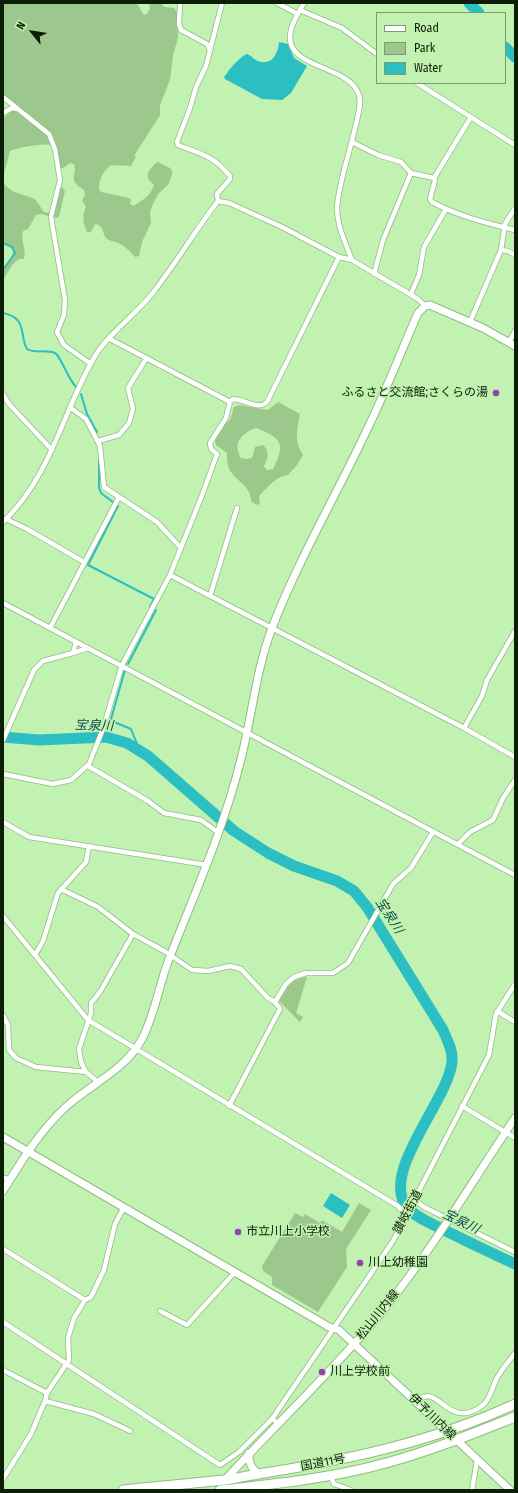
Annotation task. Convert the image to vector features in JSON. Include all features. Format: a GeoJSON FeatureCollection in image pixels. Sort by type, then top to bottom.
{"type":"FeatureCollection","features":[{"type":"Feature","properties":{"kind":"highway","name":"国道11号"},"geometry":{"type":"LineString","coordinates":[[123,1490],[225,1480],[320,1464],[381,1451],[447,1432],[485,1418],[514,1404]]}},
{"type":"Feature","properties":{"kind":"highway","name":"国道11号"},"geometry":{"type":"LineString","coordinates":[[220,1490],[330,1475],[386,1463],[456,1441],[515,1417]]}},
{"type":"Feature","properties":{"kind":"street"},"geometry":{"type":"LineString","coordinates":[[180,3],[179,24],[181,30],[207,44],[210,50]]}},
{"type":"Feature","properties":{"kind":"street"},"geometry":{"type":"LineString","coordinates":[[84,562],[26,529],[4,521],[37,480],[97,354],[152,294],[218,202],[217,194],[230,179],[230,176],[213,159],[178,145],[177,142],[196,87],[206,66],[222,3]]}},
{"type":"Feature","properties":{"kind":"street"},"geometry":{"type":"LineString","coordinates":[[277,3],[342,28],[376,53]]}},
{"type":"Feature","properties":{"kind":"street"},"geometry":{"type":"LineString","coordinates":[[304,3],[291,28],[290,37],[292,45],[299,56],[345,77],[358,91],[360,104],[337,210],[352,260]]}},
{"type":"Feature","properties":{"kind":"street"},"geometry":{"type":"LineString","coordinates":[[419,84],[515,145]]}},
{"type":"Feature","properties":{"kind":"street"},"geometry":{"type":"LineString","coordinates":[[3,97],[49,134],[55,149],[60,180],[51,217],[65,300],[64,315],[57,332],[64,345],[91,364]]}},
{"type":"Feature","properties":{"kind":"street"},"geometry":{"type":"LineString","coordinates":[[3,113],[12,108],[18,109]]}},
{"type":"Feature","properties":{"kind":"street"},"geometry":{"type":"LineString","coordinates":[[471,117],[434,178],[435,180],[430,199],[432,202],[446,209],[470,218],[515,230]]}},
{"type":"Feature","properties":{"kind":"street"},"geometry":{"type":"LineString","coordinates":[[352,142],[378,156],[401,162],[411,173],[434,178]]}},
{"type":"Feature","properties":{"kind":"street"},"geometry":{"type":"LineString","coordinates":[[374,274],[383,240],[411,173]]}},
{"type":"Feature","properties":{"kind":"street"},"geometry":{"type":"LineString","coordinates":[[218,202],[229,203],[282,227],[339,258],[352,260],[411,294],[425,306],[436,307],[470,322],[512,344],[515,331]]}},
{"type":"Feature","properties":{"kind":"street"},"geometry":{"type":"LineString","coordinates":[[470,322],[501,250],[504,228],[515,208]]}},
{"type":"Feature","properties":{"kind":"street"},"geometry":{"type":"LineString","coordinates":[[411,294],[419,275],[424,247],[446,209]]}},
{"type":"Feature","properties":{"kind":"street"},"geometry":{"type":"LineString","coordinates":[[501,250],[508,251],[515,255]]}},
{"type":"Feature","properties":{"kind":"street"},"geometry":{"type":"LineString","coordinates":[[3,774],[53,784],[71,780],[88,766],[99,742],[122,666],[170,575],[180,547],[190,528],[217,454],[211,449],[210,443],[226,418],[230,402],[233,399],[239,399],[261,406],[266,402],[339,258]]}},
{"type":"Feature","properties":{"kind":"street"},"geometry":{"type":"LineString","coordinates":[[3,1191],[7,1179],[28,1150],[60,1112],[123,1063],[136,1050],[146,1028],[171,956],[225,816],[247,733],[262,660],[272,628],[313,539],[376,410],[418,313],[425,306]]}},
{"type":"Feature","properties":{"kind":"street"},"geometry":{"type":"LineString","coordinates":[[110,340],[230,402]]}},
{"type":"Feature","properties":{"kind":"street"},"geometry":{"type":"LineString","coordinates":[[98,441],[119,435],[129,423],[133,409],[128,388],[146,359]]}},
{"type":"Feature","properties":{"kind":"street"},"geometry":{"type":"LineString","coordinates":[[3,394],[9,404],[52,450]]}},
{"type":"Feature","properties":{"kind":"street"},"geometry":{"type":"LineString","coordinates":[[71,408],[86,419],[98,441],[101,450],[104,487],[157,522],[180,547]]}},
{"type":"Feature","properties":{"kind":"street"},"geometry":{"type":"LineString","coordinates":[[50,628],[119,497]]}},
{"type":"Feature","properties":{"kind":"street"},"geometry":{"type":"LineString","coordinates":[[210,596],[237,508]]}},
{"type":"Feature","properties":{"kind":"street"},"geometry":{"type":"LineString","coordinates":[[170,575],[464,728],[515,757]]}},
{"type":"Feature","properties":{"kind":"street"},"geometry":{"type":"LineString","coordinates":[[3,603],[515,875]]}},
{"type":"Feature","properties":{"kind":"street"},"geometry":{"type":"LineString","coordinates":[[464,728],[482,696],[487,680],[515,631]]}},
{"type":"Feature","properties":{"kind":"street"},"geometry":{"type":"LineString","coordinates":[[73,653],[76,642]]}},
{"type":"Feature","properties":{"kind":"street"},"geometry":{"type":"LineString","coordinates":[[3,740],[37,665],[46,660],[88,648]]}},
{"type":"Feature","properties":{"kind":"street"},"geometry":{"type":"LineString","coordinates":[[88,766],[148,801],[164,813],[201,820],[220,830]]}},
{"type":"Feature","properties":{"kind":"street"},"geometry":{"type":"LineString","coordinates":[[458,844],[470,832],[493,820],[503,798],[515,780]]}},
{"type":"Feature","properties":{"kind":"street"},"geometry":{"type":"LineString","coordinates":[[3,822],[29,837],[207,865]]}},
{"type":"Feature","properties":{"kind":"street"},"geometry":{"type":"LineString","coordinates":[[275,1002],[286,984],[294,977],[306,973],[333,973],[348,963],[393,884],[411,868],[433,832]]}},
{"type":"Feature","properties":{"kind":"street"},"geometry":{"type":"LineString","coordinates":[[35,955],[43,941],[61,889],[86,862],[89,846]]}},
{"type":"Feature","properties":{"kind":"street"},"geometry":{"type":"LineString","coordinates":[[61,889],[98,907],[133,934],[192,970],[208,971],[230,966],[241,969],[268,998],[275,1002],[280,1009],[229,1106]]}},
{"type":"Feature","properties":{"kind":"street"},"geometry":{"type":"LineString","coordinates":[[3,916],[88,1020],[229,1106],[396,1204],[407,1215]]}},
{"type":"Feature","properties":{"kind":"street"},"geometry":{"type":"LineString","coordinates":[[98,1082],[86,1072],[81,1062],[79,1049],[91,1013],[91,1003],[100,992],[133,934]]}},
{"type":"Feature","properties":{"kind":"street","name":"讃岐街道"},"geometry":{"type":"LineString","coordinates":[[67,1365],[145,1414],[220,1465],[239,1452],[275,1421],[333,1328],[393,1241],[415,1201],[489,1055],[497,1011],[515,984]]}},
{"type":"Feature","properties":{"kind":"street"},"geometry":{"type":"LineString","coordinates":[[497,1011],[515,1022]]}},
{"type":"Feature","properties":{"kind":"street"},"geometry":{"type":"LineString","coordinates":[[3,1015],[8,1025],[9,1050],[16,1058],[36,1067],[86,1072]]}},
{"type":"Feature","properties":{"kind":"street"},"geometry":{"type":"LineString","coordinates":[[462,1106],[515,1138]]}},
{"type":"Feature","properties":{"kind":"street","name":"松山川内線"},"geometry":{"type":"LineString","coordinates":[[216,1490],[275,1421],[354,1344],[405,1282],[515,1118]]}},
{"type":"Feature","properties":{"kind":"street","name":"伊予川内線"},"geometry":{"type":"LineString","coordinates":[[3,1137],[28,1150],[235,1272],[339,1330],[510,1490]]}},
{"type":"Feature","properties":{"kind":"street"},"geometry":{"type":"LineString","coordinates":[[415,1201],[447,1220],[515,1252]]}},
{"type":"Feature","properties":{"kind":"street"},"geometry":{"type":"LineString","coordinates":[[3,1479],[31,1434],[47,1393],[67,1365],[69,1360],[68,1335],[74,1318],[85,1300],[91,1297],[104,1270],[116,1224],[124,1207]]}},
{"type":"Feature","properties":{"kind":"street"},"geometry":{"type":"LineString","coordinates":[[3,1249],[85,1300]]}},
{"type":"Feature","properties":{"kind":"street"},"geometry":{"type":"LineString","coordinates":[[160,1311],[186,1325],[235,1272]]}},
{"type":"Feature","properties":{"kind":"street"},"geometry":{"type":"LineString","coordinates":[[3,1322],[67,1365]]}},
{"type":"Feature","properties":{"kind":"street"},"geometry":{"type":"LineString","coordinates":[[416,1402],[420,1398],[432,1396],[437,1398],[448,1409],[461,1413],[467,1413],[482,1406],[489,1398],[497,1378],[515,1353]]}},
{"type":"Feature","properties":{"kind":"street"},"geometry":{"type":"LineString","coordinates":[[3,1370],[47,1393]]}},
{"type":"Feature","properties":{"kind":"street"},"geometry":{"type":"LineString","coordinates":[[45,1401],[94,1414],[130,1431]]}},
{"type":"Feature","properties":{"kind":"street"},"geometry":{"type":"LineString","coordinates":[[249,1452],[251,1466],[259,1474]]}},
{"type":"Feature","properties":{"kind":"street"},"geometry":{"type":"LineString","coordinates":[[472,1490],[478,1460]]}},
{"type":"Feature","properties":{"kind":"street"},"geometry":{"type":"LineString","coordinates":[[330,1475],[334,1484],[351,1490]]}},
{"type":"Feature","properties":{"kind":"green space"},"geometry":{"type":"Polygon","coordinates":[[[3,3],[137,3],[143,14],[146,15],[150,9],[149,3],[161,3],[164,7],[174,8],[177,12],[178,38],[173,55],[170,80],[160,105],[160,115],[134,156],[136,157],[131,166],[111,165],[102,176],[99,185],[101,192],[129,198],[131,200],[130,204],[134,206],[146,197],[154,185],[149,180],[148,175],[154,165],[158,162],[170,168],[172,171],[168,185],[158,194],[152,206],[150,213],[151,223],[142,242],[139,256],[135,257],[123,246],[107,239],[98,225],[95,224],[91,232],[87,232],[84,220],[86,207],[82,200],[85,195],[84,190],[75,183],[74,164],[70,163],[63,168],[59,168],[55,152],[50,145],[30,146],[10,151],[3,177],[3,118],[9,113],[12,106],[3,100],[3,3]]]}},
{"type":"Feature","properties":{"kind":"green space"},"geometry":{"type":"Polygon","coordinates":[[[3,183],[12,191],[35,199],[44,212],[48,213],[53,206],[58,187],[62,187],[65,191],[59,217],[56,218],[41,214],[36,215],[28,229],[23,231],[22,238],[25,252],[24,259],[19,259],[12,265],[3,280],[3,270],[14,250],[7,244],[3,244],[3,183]]]}},
{"type":"Feature","properties":{"kind":"green space"},"geometry":{"type":"Polygon","coordinates":[[[278,402],[300,414],[297,440],[303,455],[288,475],[276,480],[259,496],[260,503],[257,505],[251,501],[247,488],[234,476],[230,470],[227,453],[216,445],[215,439],[224,424],[230,420],[234,407],[239,405],[268,410],[278,402]],[[256,428],[246,433],[238,443],[238,453],[241,458],[252,458],[255,447],[263,445],[267,450],[267,458],[264,466],[267,470],[273,469],[280,448],[276,439],[256,428]]]}},
{"type":"Feature","properties":{"kind":"green space"},"geometry":{"type":"Polygon","coordinates":[[[307,977],[296,1013],[303,1017],[300,1022],[279,1001],[290,984],[297,979],[307,977]]]}},
{"type":"Feature","properties":{"kind":"green space"},"geometry":{"type":"Polygon","coordinates":[[[359,1203],[371,1210],[346,1249],[347,1267],[318,1312],[272,1285],[272,1277],[263,1271],[262,1266],[295,1213],[303,1217],[305,1214],[320,1223],[322,1220],[342,1232],[359,1203]]]}},
{"type":"Feature","properties":{"kind":"water"},"geometry":{"type":"Polygon","coordinates":[[[279,42],[288,44],[294,58],[307,66],[291,93],[282,100],[262,99],[225,79],[224,77],[234,64],[247,54],[258,61],[267,62],[271,60],[276,55],[279,42]]]}},
{"type":"Feature","properties":{"kind":"water"},"geometry":{"type":"Polygon","coordinates":[[[331,1193],[350,1205],[342,1218],[323,1206],[331,1193]]]}},
{"type":"Feature","properties":{"kind":"waterway"},"geometry":{"type":"LineString","coordinates":[[469,3],[478,12]]}},
{"type":"Feature","properties":{"kind":"waterway"},"geometry":{"type":"LineString","coordinates":[[506,48],[515,57]]}},
{"type":"Feature","properties":{"kind":"waterway"},"geometry":{"type":"LineString","coordinates":[[3,243],[12,247],[15,253],[3,270]]}},
{"type":"Feature","properties":{"kind":"waterway"},"geometry":{"type":"LineString","coordinates":[[3,313],[11,315],[19,323],[27,349],[33,351],[48,351],[57,355],[77,388]]}},
{"type":"Feature","properties":{"kind":"waterway"},"geometry":{"type":"LineString","coordinates":[[81,394],[87,414],[97,432]]}},
{"type":"Feature","properties":{"kind":"waterway"},"geometry":{"type":"LineString","coordinates":[[99,453],[99,488],[101,493],[118,506],[88,565],[154,599],[150,607]]}},
{"type":"Feature","properties":{"kind":"waterway"},"geometry":{"type":"LineString","coordinates":[[128,664],[156,610]]}},
{"type":"Feature","properties":{"kind":"waterway"},"geometry":{"type":"LineString","coordinates":[[125,670],[111,719],[114,722],[131,729],[139,749]]}},
{"type":"Feature","properties":{"kind":"waterway","name":"宝泉川"},"geometry":{"type":"LineString","coordinates":[[3,737],[39,740],[106,737],[127,743],[148,756],[234,831],[268,853],[294,866],[337,881],[354,891],[367,907],[443,1030],[452,1053],[452,1061],[448,1077],[408,1156],[402,1175],[401,1192],[407,1207],[413,1213],[426,1221],[515,1264]]}},
{"type":"Feature","properties":{"kind":"place","name":"ふるさと交流館;さくらの湯"},"geometry":{"type":"Point","coordinates":[496,393]}},
{"type":"Feature","properties":{"kind":"place","name":"市立川上小学校"},"geometry":{"type":"Point","coordinates":[238,1232]}},
{"type":"Feature","properties":{"kind":"place","name":"川上幼稚園"},"geometry":{"type":"Point","coordinates":[360,1263]}},
{"type":"Feature","properties":{"kind":"place","name":"川上学校前"},"geometry":{"type":"Point","coordinates":[322,1372]}}]}
